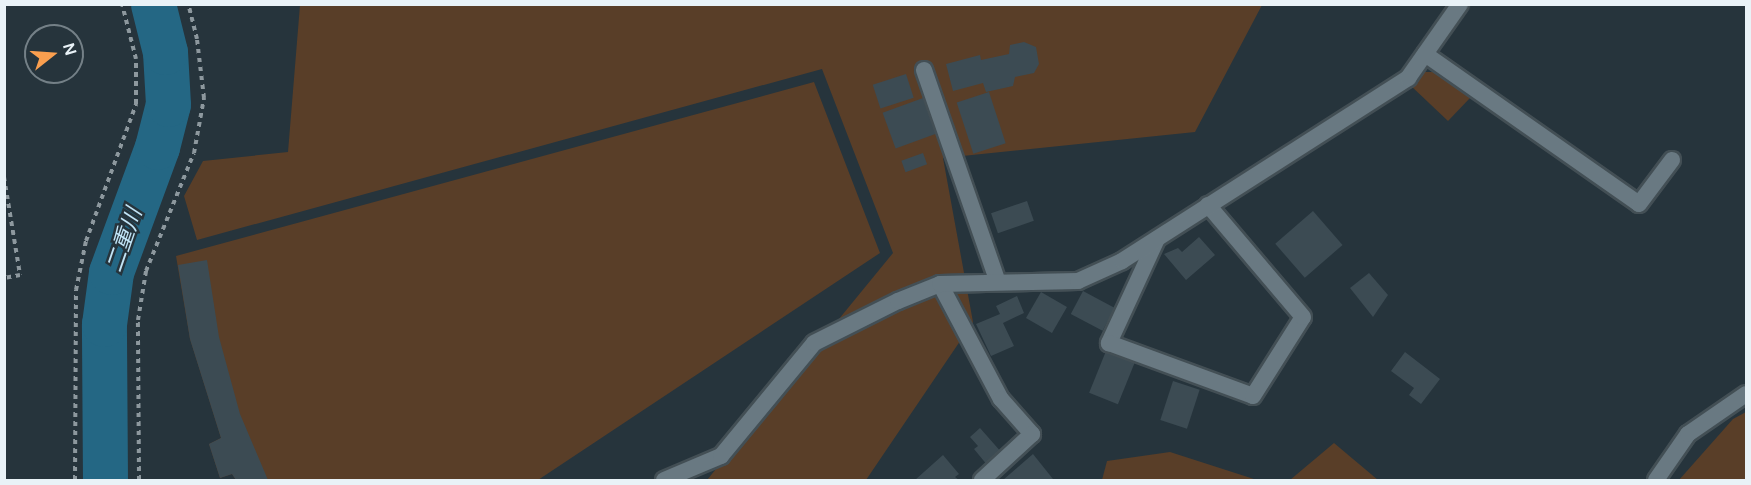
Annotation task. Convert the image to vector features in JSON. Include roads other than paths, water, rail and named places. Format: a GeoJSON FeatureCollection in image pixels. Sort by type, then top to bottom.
{"type":"FeatureCollection","features":[{"type":"Feature","properties":{"kind":"street"},"geometry":{"type":"LineString","coordinates":[[664,480],[721,456],[814,343],[940,284],[997,280],[1078,282],[1098,274],[1157,239],[1408,78],[1460,4]]}},
{"type":"Feature","properties":{"kind":"street"},"geometry":{"type":"LineString","coordinates":[[1425,54],[1639,204],[1672,160]]}},
{"type":"Feature","properties":{"kind":"street"},"geometry":{"type":"LineString","coordinates":[[924,70],[997,280]]}},
{"type":"Feature","properties":{"kind":"street"},"geometry":{"type":"LineString","coordinates":[[1157,239],[1109,343],[1253,396],[1303,317],[1208,205]]}},
{"type":"Feature","properties":{"kind":"street"},"geometry":{"type":"LineString","coordinates":[[940,284],[1001,399],[1032,434],[982,480]]}},
{"type":"Feature","properties":{"kind":"street"},"geometry":{"type":"LineString","coordinates":[[1656,480],[1688,434],[1746,394]]}},
{"type":"Feature","properties":{"kind":"waterway","name":"二重川"},"geometry":{"type":"LineString","coordinates":[[105,480],[104,324],[111,272],[157,147],[168,104],[165,52],[153,4]]}}]}
